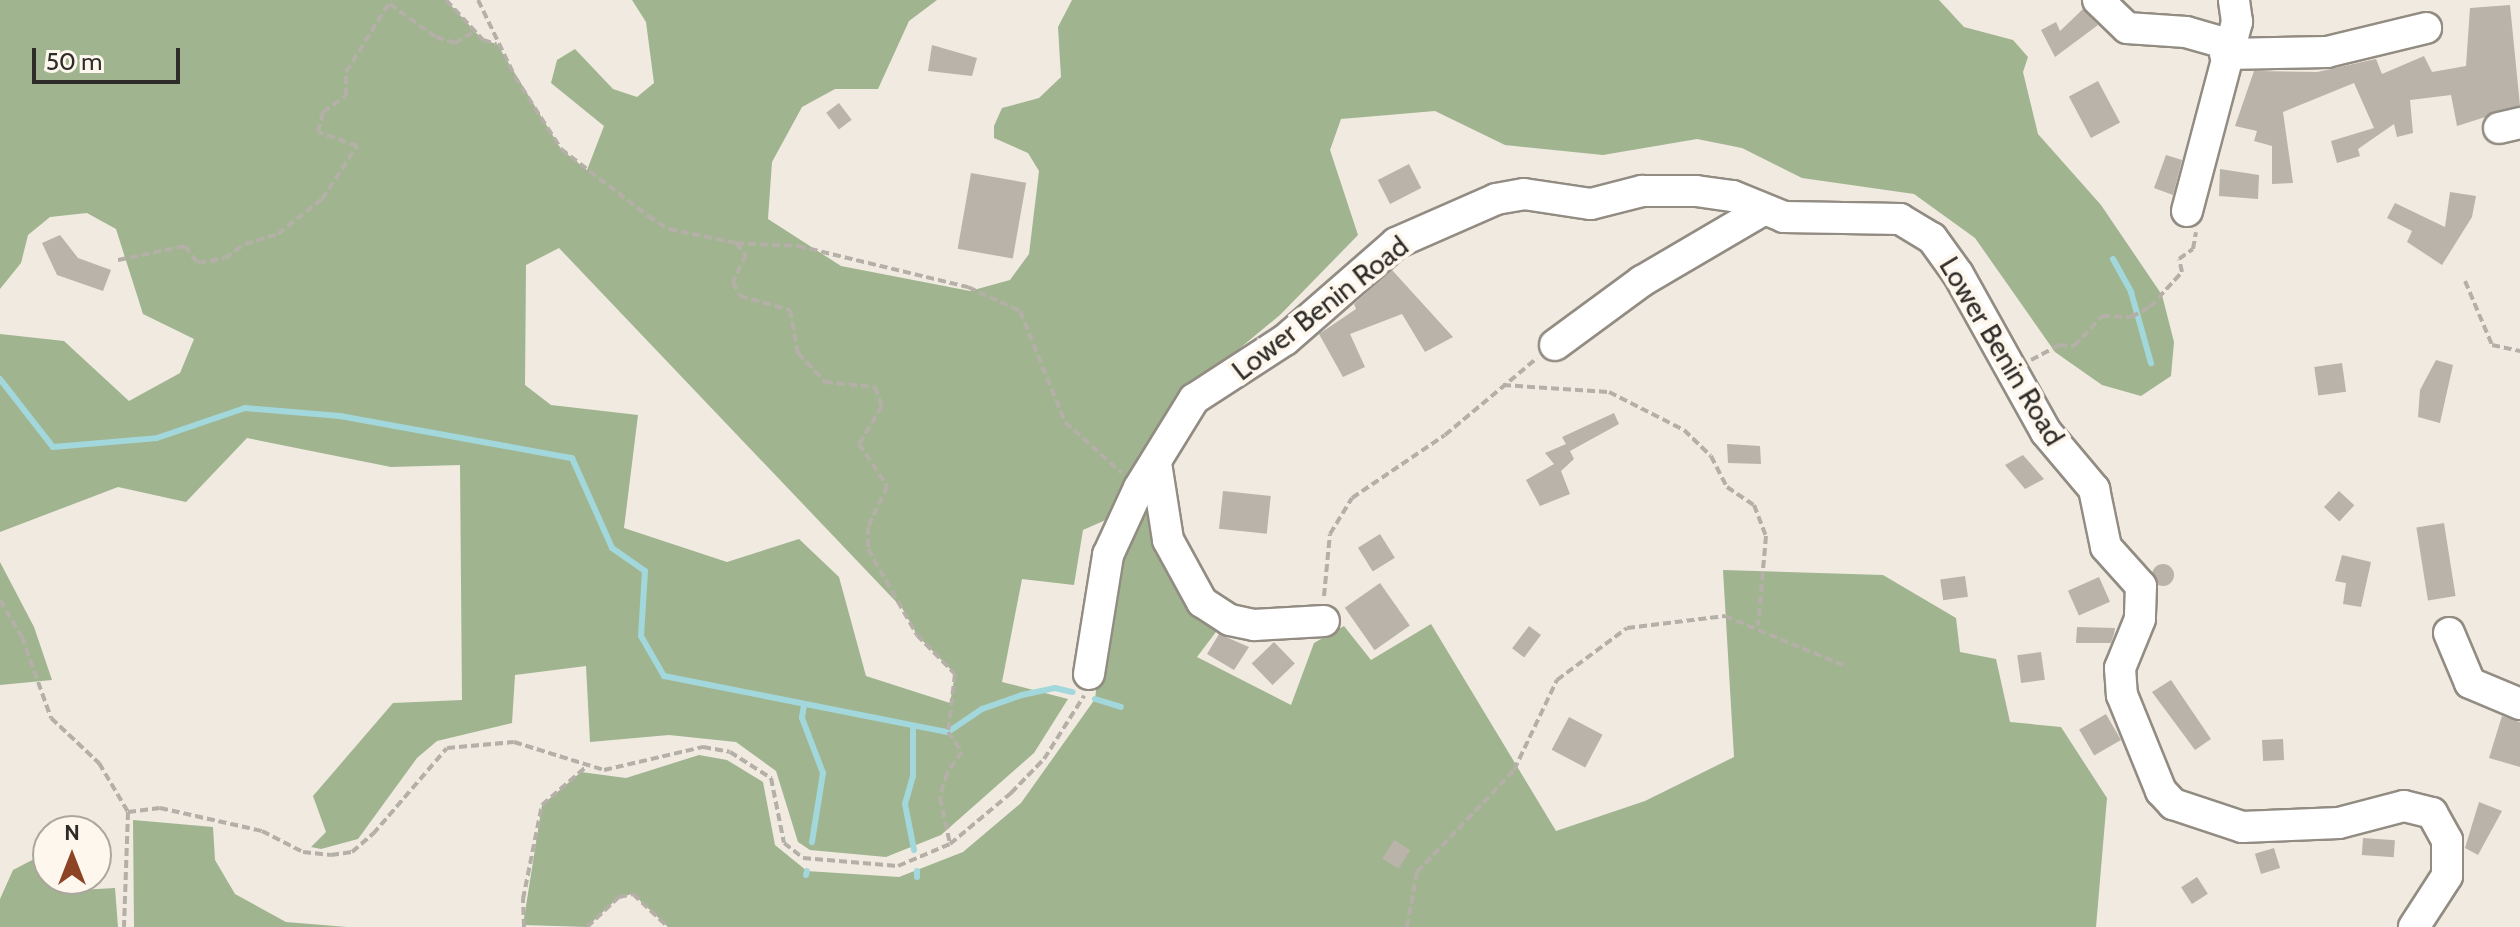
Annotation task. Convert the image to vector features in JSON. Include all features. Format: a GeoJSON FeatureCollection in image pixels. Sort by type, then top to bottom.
{"type":"FeatureCollection","features":[{"type":"Feature","properties":{"kind":"street"},"geometry":{"type":"LineString","coordinates":[[2098,0],[2127,28],[2186,32],[2226,49],[2327,52],[2426,28]]}},
{"type":"Feature","properties":{"kind":"street"},"geometry":{"type":"LineString","coordinates":[[2187,211],[2226,49],[2237,22],[2234,0]]}},
{"type":"Feature","properties":{"kind":"street","name":"Lower Benin Road"},"geometry":{"type":"LineString","coordinates":[[1089,674],[1108,555],[1147,476],[1194,399],[1285,340],[1396,243],[1496,199],[1524,194],[1591,204],[1642,191],[1696,191],[1733,196],[1763,210],[1812,219],[1900,219],[1932,238],[2046,432],[2094,489],[2106,547],[2141,586],[2140,619],[2120,668],[2122,695],[2161,791],[2194,814],[2292,827],[2339,823],[2404,806],[2432,813],[2447,840],[2447,876],[2414,927]]}},
{"type":"Feature","properties":{"kind":"street"},"geometry":{"type":"LineString","coordinates":[[1555,345],[1642,281],[1763,210]]}},
{"type":"Feature","properties":{"kind":"street"},"geometry":{"type":"LineString","coordinates":[[1147,476],[1168,540],[1202,602],[1230,620],[1254,625],[1316,622]]}},
{"type":"Feature","properties":{"kind":"street"},"geometry":{"type":"LineString","coordinates":[[2449,633],[2470,683],[2520,704]]}},
{"type":"Feature","properties":{"kind":"path"},"geometry":{"type":"LineString","coordinates":[[446,0],[489,45],[497,44]]}},
{"type":"Feature","properties":{"kind":"path"},"geometry":{"type":"LineString","coordinates":[[478,0],[497,44],[570,156],[669,229],[736,243],[798,246],[968,287],[1020,311],[1065,422],[1147,476]]}},
{"type":"Feature","properties":{"kind":"path"},"geometry":{"type":"LineString","coordinates":[[118,260],[185,246],[198,263],[225,258],[245,244],[278,234],[322,199],[357,146],[318,132],[323,112],[346,96],[346,72],[390,2],[436,37],[455,43],[475,31]]}},
{"type":"Feature","properties":{"kind":"path"},"geometry":{"type":"LineString","coordinates":[[2011,371],[2059,345],[2074,346],[2102,316],[2131,317],[2150,307],[2182,272],[2179,259],[2193,249],[2198,227],[2187,211]]}},
{"type":"Feature","properties":{"kind":"path"},"geometry":{"type":"LineString","coordinates":[[736,243],[746,255],[733,282],[740,296],[790,310],[798,353],[825,382],[875,387],[882,406],[859,444],[887,486],[868,527],[868,549],[917,635],[955,674],[948,732],[962,752],[947,773],[940,798],[950,844]]}},
{"type":"Feature","properties":{"kind":"path"},"geometry":{"type":"LineString","coordinates":[[2465,281],[2492,345],[2520,351]]}},
{"type":"Feature","properties":{"kind":"path"},"geometry":{"type":"LineString","coordinates":[[1316,622],[1324,596],[1335,517],[1352,498],[1555,345]]}},
{"type":"Feature","properties":{"kind":"path"},"geometry":{"type":"LineString","coordinates":[[1503,385],[1609,392],[1684,430],[1711,456],[1727,487],[1754,505],[1766,536],[1758,626]]}},
{"type":"Feature","properties":{"kind":"path"},"geometry":{"type":"LineString","coordinates":[[0,600],[22,637],[51,718],[99,763],[128,812],[124,927]]}},
{"type":"Feature","properties":{"kind":"path"},"geometry":{"type":"LineString","coordinates":[[1407,927],[1417,872],[1514,770],[1557,680],[1580,658],[1640,626],[1725,616],[1796,641],[1843,665]]}},
{"type":"Feature","properties":{"kind":"path"},"geometry":{"type":"LineString","coordinates":[[128,812],[160,808],[262,831],[303,852],[331,855],[352,852],[373,834],[447,748],[514,742],[587,766],[628,768],[703,747],[730,752],[771,778],[784,843],[803,858],[898,866],[950,844],[1044,759],[1081,702],[1089,674]]}},
{"type":"Feature","properties":{"kind":"path"},"geometry":{"type":"LineString","coordinates":[[524,927],[523,899],[542,805],[587,766]]}},
{"type":"Feature","properties":{"kind":"path"},"geometry":{"type":"LineString","coordinates":[[587,927],[619,897],[633,894],[668,927]]}},
{"type":"Feature","properties":{"kind":"green space"},"geometry":{"type":"Polygon","coordinates":[[[0,0],[446,0],[483,40],[497,44],[561,149],[587,170],[604,126],[551,83],[557,60],[575,49],[613,89],[637,97],[654,83],[646,22],[632,0],[937,0],[909,21],[878,89],[835,89],[802,107],[772,162],[768,219],[841,266],[970,291],[1010,280],[1029,254],[1039,171],[1028,153],[994,138],[994,126],[1002,108],[1039,98],[1061,77],[1058,27],[1072,0],[1939,0],[1964,27],[2013,40],[2028,57],[2023,72],[2038,134],[2101,205],[2162,295],[2174,342],[2171,376],[2141,396],[2102,385],[2055,352],[1975,238],[1914,194],[1802,178],[1742,148],[1697,139],[1603,155],[1505,145],[1435,111],[1341,119],[1330,150],[1358,235],[1280,315],[1187,392],[1117,515],[1083,530],[1074,585],[1022,579],[1002,682],[1068,699],[1034,753],[941,835],[886,857],[810,850],[798,842],[776,771],[736,742],[669,735],[590,742],[586,666],[515,675],[512,723],[437,741],[417,758],[358,839],[321,849],[311,847],[326,832],[313,796],[393,703],[462,700],[460,465],[391,467],[247,438],[186,502],[118,487],[0,532],[0,334],[64,341],[129,401],[180,373],[194,339],[143,314],[116,229],[87,213],[50,217],[28,235],[21,263],[0,289],[0,0]],[[559,248],[526,265],[525,385],[551,405],[638,415],[624,528],[727,562],[799,539],[839,577],[866,676],[950,703],[955,674],[917,635],[902,608],[559,248]]]}},
{"type":"Feature","properties":{"kind":"green space"},"geometry":{"type":"Polygon","coordinates":[[[1152,490],[1222,624],[1197,657],[1291,705],[1314,643],[1344,626],[1371,660],[1431,624],[1556,831],[1645,801],[1734,757],[1723,570],[1883,575],[1956,618],[1960,652],[1996,659],[2010,722],[2061,727],[2107,798],[2096,927],[668,927],[633,894],[619,897],[587,927],[523,925],[542,805],[581,772],[626,778],[699,755],[727,760],[763,782],[775,845],[807,871],[899,877],[963,852],[1021,803],[1095,699],[1111,567],[1152,490]]]}},
{"type":"Feature","properties":{"kind":"green space"},"geometry":{"type":"Polygon","coordinates":[[[0,562],[34,627],[52,680],[0,685],[0,562]]]}},
{"type":"Feature","properties":{"kind":"green space"},"geometry":{"type":"Polygon","coordinates":[[[133,820],[213,827],[215,860],[235,894],[286,922],[347,927],[134,927],[133,820]]]}},
{"type":"Feature","properties":{"kind":"green space"},"geometry":{"type":"Polygon","coordinates":[[[32,860],[32,895],[112,895],[112,888],[115,888],[118,927],[0,927],[0,899],[13,870],[32,860]]]}},
{"type":"Feature","properties":{"kind":"building"},"geometry":{"type":"Polygon","coordinates":[[[2510,5],[2520,106],[2457,126],[2451,95],[2410,100],[2413,133],[2397,137],[2394,124],[2358,149],[2360,156],[2337,163],[2331,141],[2374,128],[2354,83],[2283,112],[2293,183],[2272,184],[2272,146],[2254,141],[2257,131],[2235,126],[2254,71],[2317,72],[2376,59],[2382,74],[2424,56],[2432,72],[2466,66],[2470,8],[2510,5]]]}},
{"type":"Feature","properties":{"kind":"building"},"geometry":{"type":"Polygon","coordinates":[[[2083,9],[2098,25],[2055,57],[2041,30],[2056,22],[2060,31],[2083,9]]]}},
{"type":"Feature","properties":{"kind":"building"},"geometry":{"type":"Polygon","coordinates":[[[932,45],[977,58],[972,76],[928,71],[932,45]]]}},
{"type":"Feature","properties":{"kind":"building"},"geometry":{"type":"Polygon","coordinates":[[[2098,81],[2120,122],[2091,138],[2069,96],[2098,81]]]}},
{"type":"Feature","properties":{"kind":"building"},"geometry":{"type":"Polygon","coordinates":[[[839,103],[852,120],[839,129],[826,113],[839,103]]]}},
{"type":"Feature","properties":{"kind":"building"},"geometry":{"type":"Polygon","coordinates":[[[2166,155],[2182,160],[2173,195],[2154,188],[2166,155]]]}},
{"type":"Feature","properties":{"kind":"building"},"geometry":{"type":"Polygon","coordinates":[[[1409,164],[1421,188],[1390,204],[1378,180],[1409,164]]]}},
{"type":"Feature","properties":{"kind":"building"},"geometry":{"type":"Polygon","coordinates":[[[2220,169],[2259,175],[2258,199],[2219,196],[2220,169]]]}},
{"type":"Feature","properties":{"kind":"building"},"geometry":{"type":"Polygon","coordinates":[[[971,173],[1026,183],[1013,259],[958,249],[971,173]]]}},
{"type":"Feature","properties":{"kind":"building"},"geometry":{"type":"Polygon","coordinates":[[[2450,192],[2476,196],[2472,217],[2442,265],[2407,242],[2412,231],[2387,218],[2395,203],[2445,227],[2450,192]]]}},
{"type":"Feature","properties":{"kind":"building"},"geometry":{"type":"Polygon","coordinates":[[[60,235],[78,258],[111,270],[103,291],[57,275],[42,243],[60,235]]]}},
{"type":"Feature","properties":{"kind":"building"},"geometry":{"type":"Polygon","coordinates":[[[1392,270],[1453,337],[1425,352],[1402,314],[1350,334],[1365,367],[1343,377],[1319,334],[1356,309],[1354,304],[1392,270]]]}},
{"type":"Feature","properties":{"kind":"building"},"geometry":{"type":"Polygon","coordinates":[[[2436,360],[2453,365],[2440,423],[2418,417],[2420,390],[2436,360]]]}},
{"type":"Feature","properties":{"kind":"building"},"geometry":{"type":"Polygon","coordinates":[[[2342,363],[2346,392],[2318,396],[2314,367],[2342,363]]]}},
{"type":"Feature","properties":{"kind":"building"},"geometry":{"type":"Polygon","coordinates":[[[1614,413],[1619,424],[1570,451],[1574,459],[1561,471],[1570,494],[1540,506],[1526,480],[1554,464],[1545,453],[1566,444],[1562,437],[1614,413]]]}},
{"type":"Feature","properties":{"kind":"building"},"geometry":{"type":"Polygon","coordinates":[[[1727,444],[1760,446],[1761,464],[1728,463],[1727,444]]]}},
{"type":"Feature","properties":{"kind":"building"},"geometry":{"type":"Polygon","coordinates":[[[2023,455],[2044,479],[2025,489],[2005,465],[2023,455]]]}},
{"type":"Feature","properties":{"kind":"building"},"geometry":{"type":"Polygon","coordinates":[[[1223,491],[1271,496],[1267,534],[1219,529],[1223,491]]]}},
{"type":"Feature","properties":{"kind":"building"},"geometry":{"type":"Polygon","coordinates":[[[2339,491],[2354,505],[2339,521],[2324,507],[2339,491]]]}},
{"type":"Feature","properties":{"kind":"building"},"geometry":{"type":"Polygon","coordinates":[[[2444,523],[2456,596],[2428,600],[2416,527],[2444,523]]]}},
{"type":"Feature","properties":{"kind":"building"},"geometry":{"type":"Polygon","coordinates":[[[1380,534],[1395,558],[1373,572],[1358,548],[1380,534]]]}},
{"type":"Feature","properties":{"kind":"building"},"geometry":{"type":"Polygon","coordinates":[[[2342,555],[2371,562],[2361,607],[2343,604],[2346,583],[2335,581],[2342,555]]]}},
{"type":"Feature","properties":{"kind":"building"},"geometry":{"type":"Polygon","coordinates":[[[2163,564],[2174,575],[2163,586],[2152,575],[2163,564]]]}},
{"type":"Feature","properties":{"kind":"building"},"geometry":{"type":"Polygon","coordinates":[[[1965,576],[1968,597],[1943,600],[1940,579],[1965,576]]]}},
{"type":"Feature","properties":{"kind":"building"},"geometry":{"type":"Polygon","coordinates":[[[2099,577],[2110,602],[2079,615],[2068,591],[2099,577]]]}},
{"type":"Feature","properties":{"kind":"building"},"geometry":{"type":"Polygon","coordinates":[[[1380,583],[1410,626],[1375,650],[1345,608],[1380,583]]]}},
{"type":"Feature","properties":{"kind":"building"},"geometry":{"type":"Polygon","coordinates":[[[1529,626],[1541,635],[1524,657],[1512,648],[1529,626]]]}},
{"type":"Feature","properties":{"kind":"building"},"geometry":{"type":"Polygon","coordinates":[[[2077,627],[2115,628],[2111,643],[2076,643],[2077,627]]]}},
{"type":"Feature","properties":{"kind":"building"},"geometry":{"type":"Polygon","coordinates":[[[1219,634],[1249,647],[1234,670],[1207,654],[1219,634]]]}},
{"type":"Feature","properties":{"kind":"building"},"geometry":{"type":"Polygon","coordinates":[[[1274,642],[1295,664],[1273,685],[1252,664],[1274,642]]]}},
{"type":"Feature","properties":{"kind":"building"},"geometry":{"type":"Polygon","coordinates":[[[2041,652],[2045,680],[2021,683],[2017,655],[2041,652]]]}},
{"type":"Feature","properties":{"kind":"building"},"geometry":{"type":"Polygon","coordinates":[[[2171,680],[2211,739],[2195,750],[2152,692],[2171,680]]]}},
{"type":"Feature","properties":{"kind":"building"},"geometry":{"type":"Polygon","coordinates":[[[2106,714],[2121,740],[2094,755],[2079,730],[2106,714]]]}},
{"type":"Feature","properties":{"kind":"building"},"geometry":{"type":"Polygon","coordinates":[[[2502,716],[2520,722],[2520,767],[2489,758],[2502,716]]]}},
{"type":"Feature","properties":{"kind":"building"},"geometry":{"type":"Polygon","coordinates":[[[1569,717],[1603,735],[1585,768],[1552,750],[1569,717]]]}},
{"type":"Feature","properties":{"kind":"building"},"geometry":{"type":"Polygon","coordinates":[[[2283,739],[2284,760],[2263,761],[2262,740],[2283,739]]]}},
{"type":"Feature","properties":{"kind":"building"},"geometry":{"type":"Polygon","coordinates":[[[2479,802],[2502,811],[2478,855],[2465,848],[2479,802]]]}},
{"type":"Feature","properties":{"kind":"building"},"geometry":{"type":"Polygon","coordinates":[[[2363,838],[2395,840],[2394,857],[2362,855],[2363,838]]]}},
{"type":"Feature","properties":{"kind":"building"},"geometry":{"type":"Polygon","coordinates":[[[1394,840],[1410,850],[1398,869],[1382,859],[1394,840]]]}},
{"type":"Feature","properties":{"kind":"building"},"geometry":{"type":"Polygon","coordinates":[[[2274,848],[2280,868],[2261,874],[2255,854],[2274,848]]]}},
{"type":"Feature","properties":{"kind":"building"},"geometry":{"type":"Polygon","coordinates":[[[2197,877],[2208,894],[2192,904],[2181,887],[2197,877]]]}},
{"type":"Feature","properties":{"kind":"waterway"},"geometry":{"type":"LineString","coordinates":[[2113,259],[2131,292],[2151,363]]}},
{"type":"Feature","properties":{"kind":"waterway"},"geometry":{"type":"LineString","coordinates":[[0,379],[53,447],[157,438],[245,408],[340,416],[572,458],[612,548],[645,571],[641,636],[664,676],[948,732],[982,709],[1022,695],[1055,688],[1073,692]]}},
{"type":"Feature","properties":{"kind":"waterway"},"geometry":{"type":"LineString","coordinates":[[1095,699],[1121,707]]}},
{"type":"Feature","properties":{"kind":"waterway"},"geometry":{"type":"LineString","coordinates":[[804,705],[802,718],[823,773],[812,842]]}},
{"type":"Feature","properties":{"kind":"waterway"},"geometry":{"type":"LineString","coordinates":[[913,730],[913,776],[905,804],[914,850]]}},
{"type":"Feature","properties":{"kind":"waterway"},"geometry":{"type":"LineString","coordinates":[[806,875],[807,871]]}},
{"type":"Feature","properties":{"kind":"waterway"},"geometry":{"type":"LineString","coordinates":[[917,871],[917,877]]}}]}
